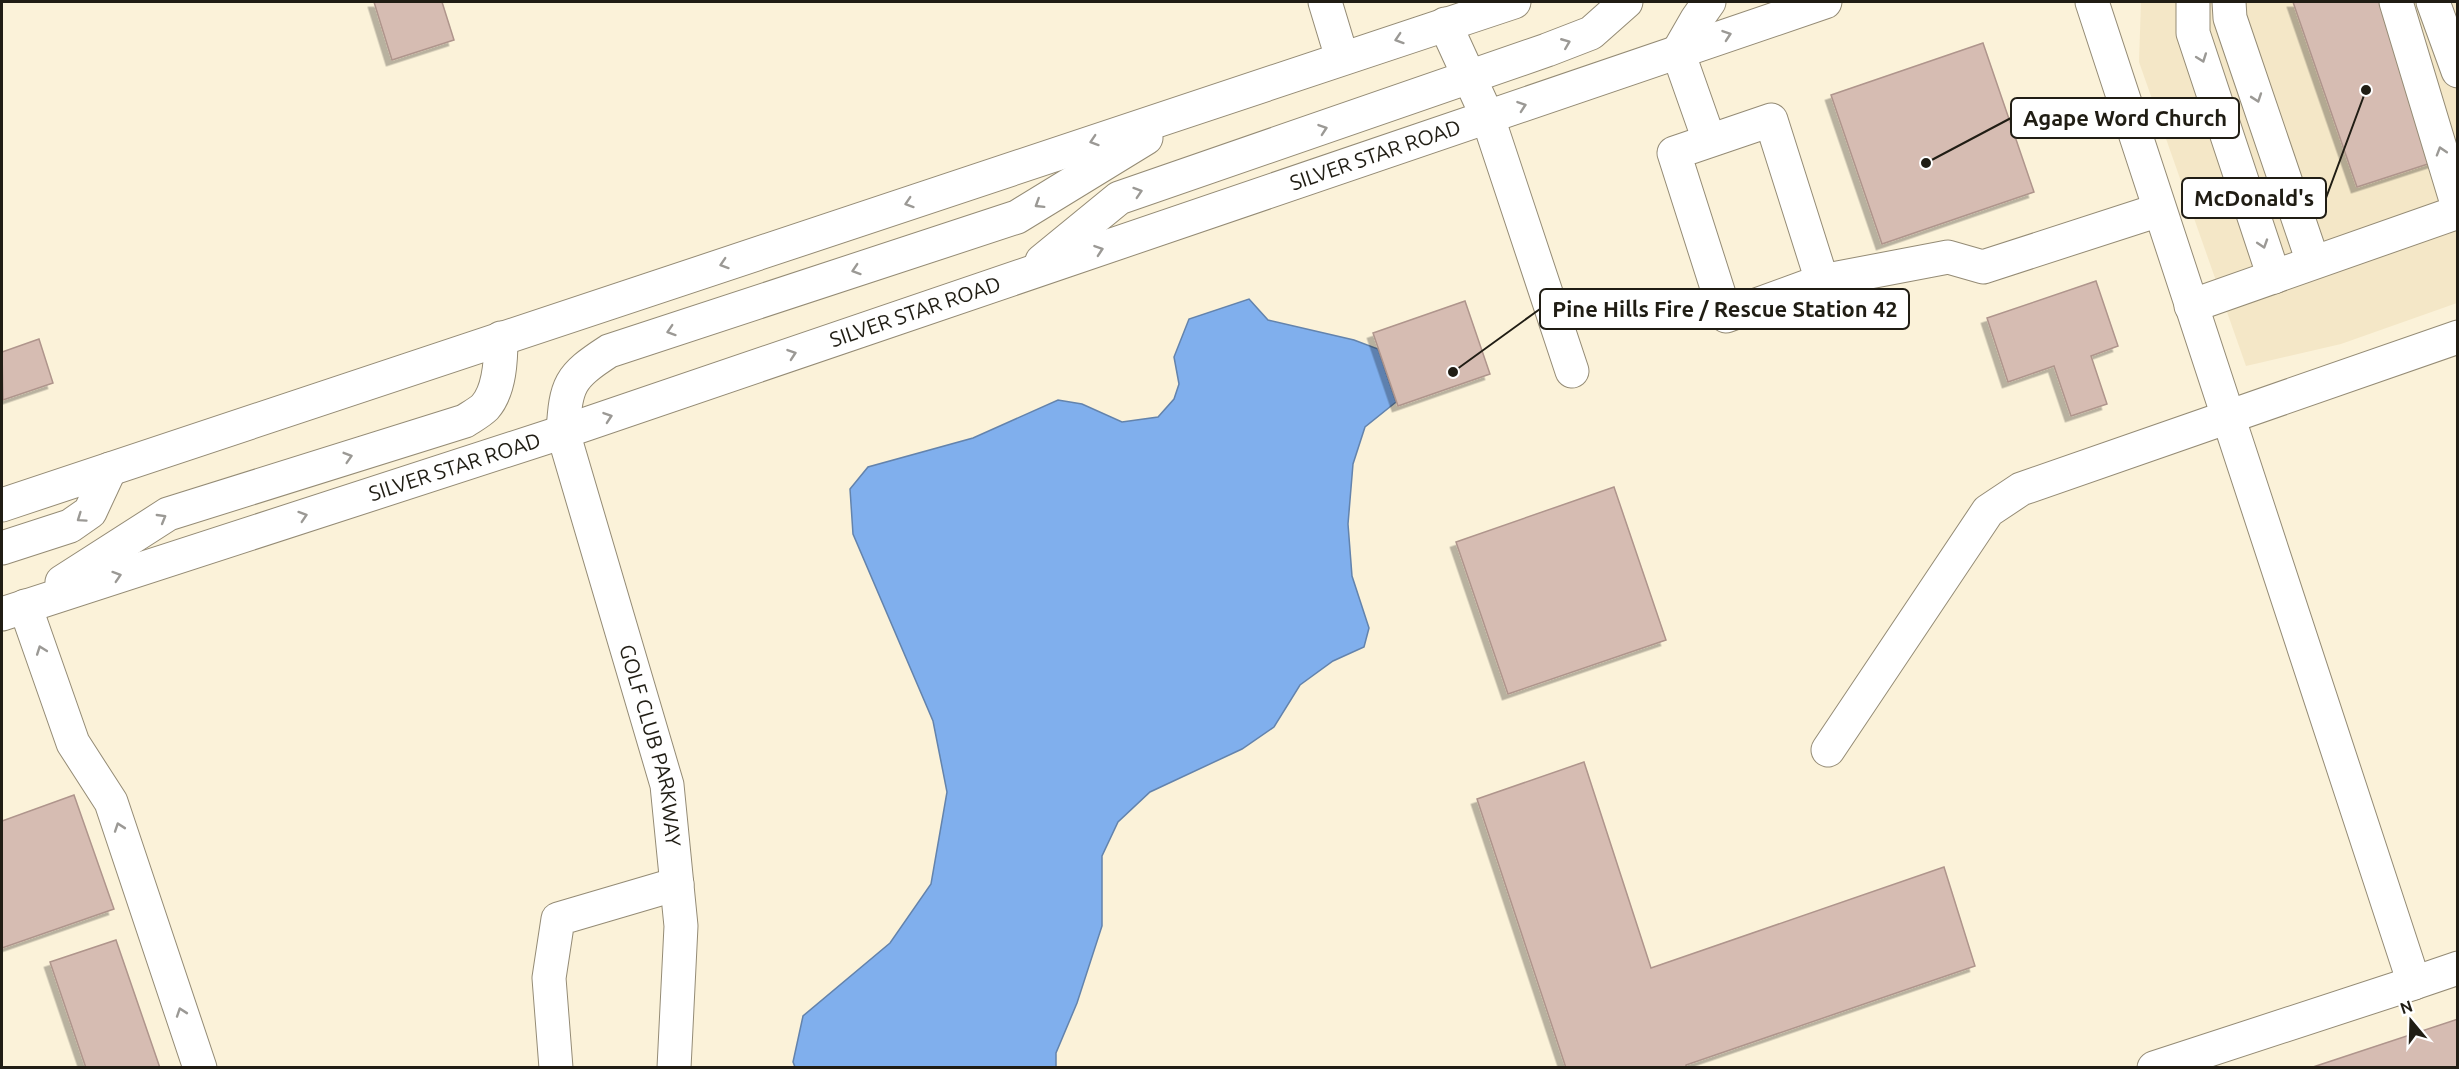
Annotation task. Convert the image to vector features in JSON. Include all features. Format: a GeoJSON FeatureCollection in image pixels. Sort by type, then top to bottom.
{"type":"FeatureCollection","features":[{"type":"Feature","properties":{"kind":"main road"},"geometry":{"type":"LineString","coordinates":[[1325,2],[1342,58]]}},
{"type":"Feature","properties":{"kind":"main road"},"geometry":{"type":"LineString","coordinates":[[2,505],[1514,2]]}},
{"type":"Feature","properties":{"kind":"main road"},"geometry":{"type":"LineString","coordinates":[[1024,275],[1119,198],[1591,33],[1626,2]]}},
{"type":"Feature","properties":{"kind":"main road"},"geometry":{"type":"LineString","coordinates":[[1708,140],[1678,52],[1709,2]]}},
{"type":"Feature","properties":{"kind":"main road","name":"SILVER STAR ROAD"},"geometry":{"type":"LineString","coordinates":[[13,610],[563,432],[1825,2]]}},
{"type":"Feature","properties":{"kind":"main road"},"geometry":{"type":"LineString","coordinates":[[2092,2],[2414,983]]}},
{"type":"Feature","properties":{"kind":"main road"},"geometry":{"type":"LineString","coordinates":[[2193,2],[2193,33],[2274,277]]}},
{"type":"Feature","properties":{"kind":"main road"},"geometry":{"type":"LineString","coordinates":[[2229,2],[2230,18],[2313,262]]}},
{"type":"Feature","properties":{"kind":"main road"},"geometry":{"type":"LineString","coordinates":[[2190,306],[2457,210],[2396,2]]}},
{"type":"Feature","properties":{"kind":"main road"},"geometry":{"type":"LineString","coordinates":[[2433,2],[2457,71]]}},
{"type":"Feature","properties":{"kind":"main road"},"geometry":{"type":"LineString","coordinates":[[1445,24],[1488,118],[1572,371]]}},
{"type":"Feature","properties":{"kind":"main road","name":"GOLF CLUB PARKWAY"},"geometry":{"type":"LineString","coordinates":[[674,1068],[681,926],[667,784],[563,432],[565,395],[582,369],[609,351],[1017,217],[1196,107]]}},
{"type":"Feature","properties":{"kind":"main road"},"geometry":{"type":"LineString","coordinates":[[1822,281],[1771,120],[1674,153],[1726,316],[1822,281],[1948,257],[1983,267],[2159,210]]}},
{"type":"Feature","properties":{"kind":"main road"},"geometry":{"type":"LineString","coordinates":[[1828,750],[1988,511],[2020,489],[2228,419],[2457,337]]}},
{"type":"Feature","properties":{"kind":"main road"},"geometry":{"type":"LineString","coordinates":[[200,1068],[111,801],[73,743],[13,610],[168,513],[465,421],[485,407],[493,391],[501,357],[501,338]]}},
{"type":"Feature","properties":{"kind":"main road"},"geometry":{"type":"LineString","coordinates":[[2,548],[70,526],[90,512],[110,469]]}},
{"type":"Feature","properties":{"kind":"main road"},"geometry":{"type":"LineString","coordinates":[[556,1068],[549,978],[558,919],[677,885]]}},
{"type":"Feature","properties":{"kind":"main road"},"geometry":{"type":"LineString","coordinates":[[2154,1068],[2457,968]]}},
{"type":"Feature","properties":{"kind":"shaded area"},"geometry":{"type":"Polygon","coordinates":[[[2141,2],[2457,2],[2457,303],[2341,344],[2246,366],[2139,62],[2141,2]]]}},
{"type":"Feature","properties":{"kind":"water"},"geometry":{"type":"Polygon","coordinates":[[[1249,299],[1268,320],[1354,340],[1378,349],[1396,402],[1365,427],[1353,464],[1348,524],[1352,576],[1369,628],[1364,647],[1333,661],[1300,685],[1274,727],[1242,749],[1150,792],[1118,822],[1102,856],[1102,926],[1077,1003],[1056,1053],[1056,1067],[795,1067],[793,1062],[803,1016],[890,943],[931,884],[947,792],[933,721],[853,534],[850,489],[868,467],[973,438],[1058,400],[1082,404],[1122,422],[1158,417],[1174,399],[1179,384],[1174,357],[1189,319],[1249,299]]]}},
{"type":"Feature","properties":{"kind":"building"},"geometry":{"type":"Polygon","coordinates":[[[374,2],[442,2],[454,40],[392,60],[374,2]]]}},
{"type":"Feature","properties":{"kind":"building"},"geometry":{"type":"Polygon","coordinates":[[[2293,2],[2380,2],[2434,162],[2357,187],[2293,2]]]}},
{"type":"Feature","properties":{"kind":"building"},"geometry":{"type":"Polygon","coordinates":[[[1983,43],[2034,192],[1882,244],[1831,95],[1983,43]]]}},
{"type":"Feature","properties":{"kind":"building"},"geometry":{"type":"Polygon","coordinates":[[[2096,281],[2118,346],[2091,356],[2107,404],[2071,416],[2054,366],[2008,382],[1987,318],[2096,281]]]}},
{"type":"Feature","properties":{"kind":"building"},"geometry":{"type":"Polygon","coordinates":[[[1465,301],[1490,374],[1398,406],[1373,333],[1465,301]]]}},
{"type":"Feature","properties":{"kind":"building"},"geometry":{"type":"Polygon","coordinates":[[[39,339],[53,383],[3,400],[2,352],[39,339]]]}},
{"type":"Feature","properties":{"kind":"building"},"geometry":{"type":"Polygon","coordinates":[[[1614,487],[1666,640],[1508,694],[1456,542],[1614,487]]]}},
{"type":"Feature","properties":{"kind":"building"},"geometry":{"type":"Polygon","coordinates":[[[1584,762],[1651,968],[1944,867],[1975,966],[1686,1065],[1686,1068],[1566,1068],[1477,799],[1584,762]]]}},
{"type":"Feature","properties":{"kind":"building"},"geometry":{"type":"Polygon","coordinates":[[[74,795],[114,909],[2,948],[2,821],[74,795]]]}},
{"type":"Feature","properties":{"kind":"building"},"geometry":{"type":"Polygon","coordinates":[[[116,940],[160,1068],[86,1068],[50,962],[116,940]]]}},
{"type":"Feature","properties":{"kind":"building"},"geometry":{"type":"Polygon","coordinates":[[[2458,1019],[2458,1068],[2310,1068],[2458,1019]]]}},
{"type":"Feature","properties":{"kind":"place","name":"McDonald's"},"geometry":{"type":"Point","coordinates":[2366,90]}},
{"type":"Feature","properties":{"kind":"place","name":"Agape Word Church"},"geometry":{"type":"Point","coordinates":[1926,163]}},
{"type":"Feature","properties":{"kind":"place","name":"Pine Hills Fire / Rescue Station 42"},"geometry":{"type":"Point","coordinates":[1453,372]}}]}
